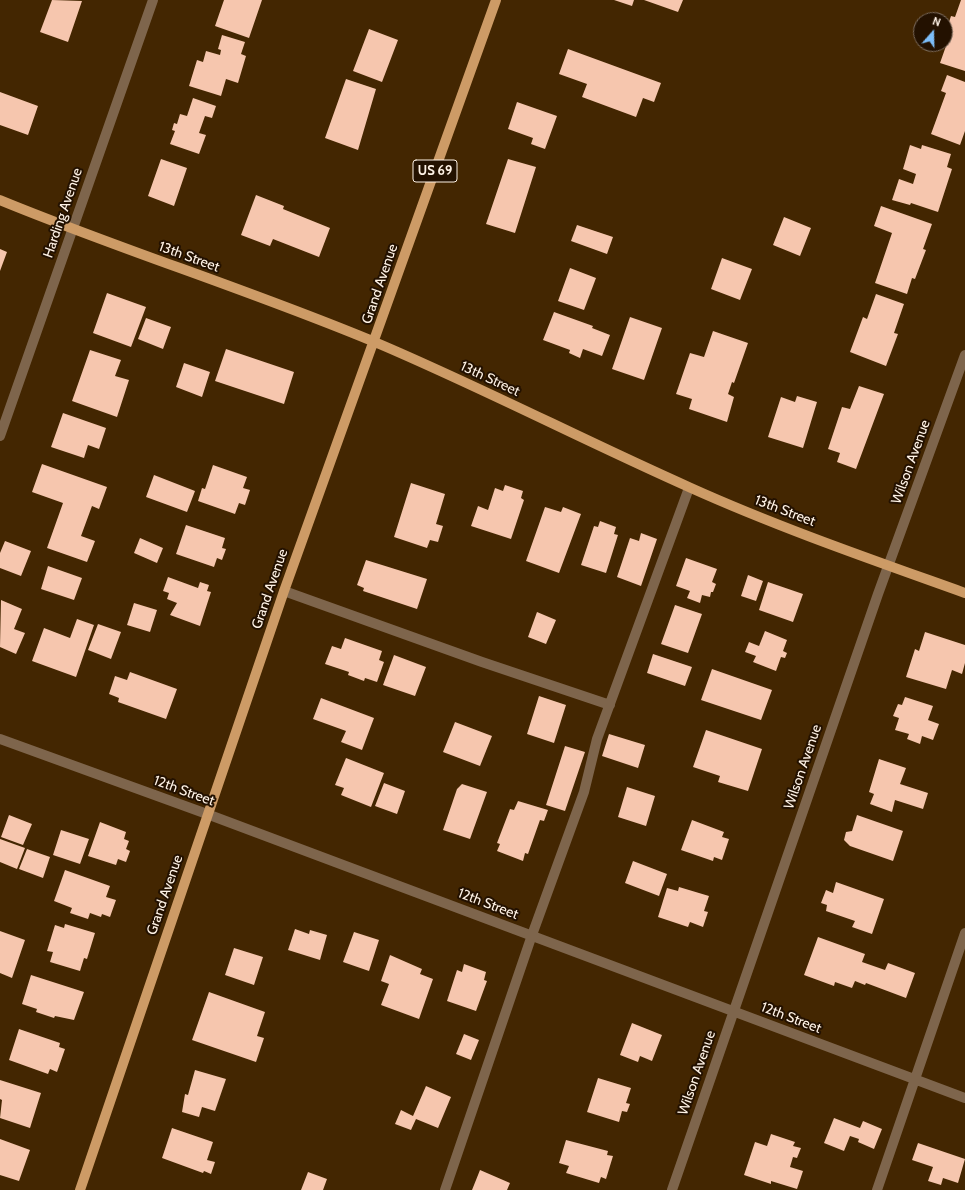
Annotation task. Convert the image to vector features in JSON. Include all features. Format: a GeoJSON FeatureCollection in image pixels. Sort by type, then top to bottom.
{"type":"FeatureCollection","features":[{"type":"Feature","properties":{"kind":"main road","name":"Grand Avenue"},"geometry":{"type":"LineString","coordinates":[[80,1190],[284,591],[496,0]]}},
{"type":"Feature","properties":{"kind":"main road","name":"13th Street"},"geometry":{"type":"LineString","coordinates":[[0,200],[72,229],[264,299],[374,342],[690,488],[760,517],[965,593]]}},
{"type":"Feature","properties":{"kind":"street","name":"Harding Avenue"},"geometry":{"type":"LineString","coordinates":[[0,436],[153,0]]}},
{"type":"Feature","properties":{"kind":"street","name":"Wilson Avenue"},"geometry":{"type":"LineString","coordinates":[[672,1190],[888,565],[965,355]]}},
{"type":"Feature","properties":{"kind":"street"},"geometry":{"type":"LineString","coordinates":[[445,1190],[532,935],[584,792],[597,739],[690,488]]}},
{"type":"Feature","properties":{"kind":"street"},"geometry":{"type":"LineString","coordinates":[[284,591],[482,662],[610,705]]}},
{"type":"Feature","properties":{"kind":"street","name":"12th Street"},"geometry":{"type":"LineString","coordinates":[[0,739],[208,814],[965,1098]]}},
{"type":"Feature","properties":{"kind":"street"},"geometry":{"type":"LineString","coordinates":[[877,1190],[965,933]]}},
{"type":"Feature","properties":{"kind":"building"},"geometry":{"type":"Polygon","coordinates":[[[52,0],[82,1],[68,42],[40,32],[52,0]]]}},
{"type":"Feature","properties":{"kind":"building"},"geometry":{"type":"Polygon","coordinates":[[[224,0],[262,0],[249,38],[215,26],[224,0]]]}},
{"type":"Feature","properties":{"kind":"building"},"geometry":{"type":"Polygon","coordinates":[[[614,0],[634,0],[632,6],[614,0]]]}},
{"type":"Feature","properties":{"kind":"building"},"geometry":{"type":"Polygon","coordinates":[[[644,0],[683,0],[678,12],[644,0]]]}},
{"type":"Feature","properties":{"kind":"building"},"geometry":{"type":"Polygon","coordinates":[[[961,0],[965,0],[965,71],[940,63],[944,52],[953,52],[953,16],[955,17],[961,0]]]}},
{"type":"Feature","properties":{"kind":"building"},"geometry":{"type":"Polygon","coordinates":[[[369,29],[398,40],[382,82],[353,71],[369,29]]]}},
{"type":"Feature","properties":{"kind":"building"},"geometry":{"type":"Polygon","coordinates":[[[222,35],[245,42],[241,54],[246,56],[238,83],[226,79],[221,96],[189,86],[197,60],[203,62],[206,51],[220,55],[221,50],[218,49],[222,35]]]}},
{"type":"Feature","properties":{"kind":"building"},"geometry":{"type":"Polygon","coordinates":[[[568,49],[661,83],[654,102],[643,98],[636,117],[582,97],[587,84],[559,74],[568,49]]]}},
{"type":"Feature","properties":{"kind":"building"},"geometry":{"type":"Polygon","coordinates":[[[947,75],[965,82],[965,131],[960,145],[931,134],[946,93],[941,91],[947,75]]]}},
{"type":"Feature","properties":{"kind":"building"},"geometry":{"type":"Polygon","coordinates":[[[346,79],[376,89],[358,150],[325,138],[346,79]]]}},
{"type":"Feature","properties":{"kind":"building"},"geometry":{"type":"Polygon","coordinates":[[[0,92],[38,106],[28,135],[0,125],[0,92]]]}},
{"type":"Feature","properties":{"kind":"building"},"geometry":{"type":"Polygon","coordinates":[[[193,98],[216,106],[212,118],[205,116],[199,133],[206,135],[199,154],[170,144],[175,131],[172,130],[174,123],[177,124],[180,114],[187,116],[193,98]]]}},
{"type":"Feature","properties":{"kind":"building"},"geometry":{"type":"Polygon","coordinates":[[[517,102],[557,116],[545,149],[531,144],[533,138],[508,129],[517,102]]]}},
{"type":"Feature","properties":{"kind":"building"},"geometry":{"type":"Polygon","coordinates":[[[910,145],[921,149],[922,145],[951,154],[947,167],[952,169],[938,212],[911,203],[910,205],[892,200],[899,179],[913,184],[916,174],[903,169],[910,145]]]}},
{"type":"Feature","properties":{"kind":"building"},"geometry":{"type":"Polygon","coordinates":[[[161,159],[187,168],[174,206],[148,196],[161,159]]]}},
{"type":"Feature","properties":{"kind":"building"},"geometry":{"type":"Polygon","coordinates":[[[508,159],[536,167],[515,233],[486,224],[508,159]]]}},
{"type":"Feature","properties":{"kind":"building"},"geometry":{"type":"Polygon","coordinates":[[[256,195],[284,206],[283,209],[330,228],[319,257],[273,239],[270,246],[241,235],[256,195]]]}},
{"type":"Feature","properties":{"kind":"building"},"geometry":{"type":"Polygon","coordinates":[[[881,206],[932,224],[923,249],[926,250],[915,279],[912,278],[907,294],[875,283],[892,233],[874,226],[881,206]]]}},
{"type":"Feature","properties":{"kind":"building"},"geometry":{"type":"Polygon","coordinates":[[[784,217],[811,228],[800,256],[773,245],[784,217]]]}},
{"type":"Feature","properties":{"kind":"building"},"geometry":{"type":"Polygon","coordinates":[[[577,225],[613,237],[607,254],[571,241],[577,225]]]}},
{"type":"Feature","properties":{"kind":"building"},"geometry":{"type":"Polygon","coordinates":[[[0,249],[7,252],[0,271],[0,249]]]}},
{"type":"Feature","properties":{"kind":"building"},"geometry":{"type":"Polygon","coordinates":[[[722,258],[752,269],[740,300],[711,289],[722,258]]]}},
{"type":"Feature","properties":{"kind":"building"},"geometry":{"type":"Polygon","coordinates":[[[570,268],[596,278],[584,310],[558,301],[570,268]]]}},
{"type":"Feature","properties":{"kind":"building"},"geometry":{"type":"Polygon","coordinates":[[[107,293],[146,307],[131,347],[93,333],[107,293]]]}},
{"type":"Feature","properties":{"kind":"building"},"geometry":{"type":"Polygon","coordinates":[[[876,294],[904,304],[894,333],[898,334],[886,366],[850,352],[863,317],[867,319],[876,294]]]}},
{"type":"Feature","properties":{"kind":"building"},"geometry":{"type":"Polygon","coordinates":[[[554,312],[593,326],[592,328],[610,335],[602,356],[583,349],[580,358],[569,353],[570,350],[543,340],[554,312]]]}},
{"type":"Feature","properties":{"kind":"building"},"geometry":{"type":"Polygon","coordinates":[[[630,317],[662,328],[644,380],[612,369],[630,317]]]}},
{"type":"Feature","properties":{"kind":"building"},"geometry":{"type":"Polygon","coordinates":[[[146,318],[171,327],[163,349],[138,339],[146,318]]]}},
{"type":"Feature","properties":{"kind":"building"},"geometry":{"type":"Polygon","coordinates":[[[713,331],[748,343],[734,383],[732,382],[728,394],[734,397],[727,422],[689,409],[692,399],[676,394],[690,353],[704,357],[713,331]]]}},
{"type":"Feature","properties":{"kind":"building"},"geometry":{"type":"Polygon","coordinates":[[[226,349],[294,372],[284,404],[215,381],[226,349]]]}},
{"type":"Feature","properties":{"kind":"building"},"geometry":{"type":"Polygon","coordinates":[[[90,350],[121,360],[115,376],[129,380],[117,417],[72,401],[90,350]]]}},
{"type":"Feature","properties":{"kind":"building"},"geometry":{"type":"Polygon","coordinates":[[[184,363],[210,372],[202,397],[176,387],[184,363]]]}},
{"type":"Feature","properties":{"kind":"building"},"geometry":{"type":"Polygon","coordinates":[[[859,386],[884,394],[856,469],[837,462],[840,453],[828,449],[842,407],[850,409],[859,386]]]}},
{"type":"Feature","properties":{"kind":"building"},"geometry":{"type":"Polygon","coordinates":[[[797,396],[817,402],[803,448],[768,437],[781,397],[795,402],[797,396]]]}},
{"type":"Feature","properties":{"kind":"building"},"geometry":{"type":"Polygon","coordinates":[[[63,413],[106,428],[99,449],[88,445],[84,458],[51,447],[63,413]]]}},
{"type":"Feature","properties":{"kind":"building"},"geometry":{"type":"Polygon","coordinates":[[[42,464],[107,487],[99,509],[92,506],[81,536],[95,541],[87,562],[47,548],[63,503],[32,492],[42,464]]]}},
{"type":"Feature","properties":{"kind":"building"},"geometry":{"type":"Polygon","coordinates":[[[213,465],[247,477],[243,488],[250,490],[245,505],[239,503],[235,514],[198,501],[202,488],[205,489],[213,465]]]}},
{"type":"Feature","properties":{"kind":"building"},"geometry":{"type":"Polygon","coordinates":[[[154,475],[195,491],[187,512],[146,497],[154,475]]]}},
{"type":"Feature","properties":{"kind":"building"},"geometry":{"type":"Polygon","coordinates":[[[411,483],[445,494],[436,524],[443,526],[438,542],[430,540],[427,548],[394,537],[411,483]]]}},
{"type":"Feature","properties":{"kind":"building"},"geometry":{"type":"Polygon","coordinates":[[[505,485],[523,491],[521,498],[524,500],[511,539],[471,526],[478,506],[488,510],[495,488],[503,491],[505,485]]]}},
{"type":"Feature","properties":{"kind":"building"},"geometry":{"type":"Polygon","coordinates":[[[545,507],[561,512],[563,507],[581,514],[559,573],[526,561],[545,507]]]}},
{"type":"Feature","properties":{"kind":"building"},"geometry":{"type":"Polygon","coordinates":[[[600,521],[616,527],[614,534],[618,535],[606,573],[581,565],[594,526],[598,527],[600,521]]]}},
{"type":"Feature","properties":{"kind":"building"},"geometry":{"type":"Polygon","coordinates":[[[186,525],[225,538],[222,548],[226,549],[222,560],[217,558],[214,567],[176,554],[186,525]]]}},
{"type":"Feature","properties":{"kind":"building"},"geometry":{"type":"Polygon","coordinates":[[[641,533],[657,539],[641,586],[617,577],[630,538],[639,541],[641,533]]]}},
{"type":"Feature","properties":{"kind":"building"},"geometry":{"type":"Polygon","coordinates":[[[140,538],[163,548],[157,563],[134,553],[140,538]]]}},
{"type":"Feature","properties":{"kind":"building"},"geometry":{"type":"Polygon","coordinates":[[[5,541],[31,551],[21,576],[0,568],[0,553],[5,541]]]}},
{"type":"Feature","properties":{"kind":"building"},"geometry":{"type":"Polygon","coordinates":[[[686,558],[717,569],[712,582],[716,584],[713,592],[711,592],[710,597],[702,595],[700,603],[687,598],[690,591],[676,586],[686,558]]]}},
{"type":"Feature","properties":{"kind":"building"},"geometry":{"type":"Polygon","coordinates":[[[366,560],[427,579],[417,609],[363,591],[364,588],[357,585],[366,560]]]}},
{"type":"Feature","properties":{"kind":"building"},"geometry":{"type":"Polygon","coordinates":[[[48,566],[82,578],[74,600],[41,589],[48,566]]]}},
{"type":"Feature","properties":{"kind":"building"},"geometry":{"type":"Polygon","coordinates":[[[748,575],[763,581],[756,601],[741,596],[748,575]]]}},
{"type":"Feature","properties":{"kind":"building"},"geometry":{"type":"Polygon","coordinates":[[[168,577],[198,588],[200,582],[209,585],[207,591],[211,592],[200,626],[170,615],[177,603],[167,599],[169,593],[163,591],[168,577]]]}},
{"type":"Feature","properties":{"kind":"building"},"geometry":{"type":"Polygon","coordinates":[[[768,582],[803,594],[793,622],[759,610],[768,582]]]}},
{"type":"Feature","properties":{"kind":"building"},"geometry":{"type":"Polygon","coordinates":[[[1,600],[22,609],[14,629],[25,633],[16,654],[0,647],[1,600]]]}},
{"type":"Feature","properties":{"kind":"building"},"geometry":{"type":"Polygon","coordinates":[[[134,603],[157,610],[150,632],[127,625],[134,603]]]}},
{"type":"Feature","properties":{"kind":"building"},"geometry":{"type":"Polygon","coordinates":[[[675,605],[702,614],[688,653],[661,644],[675,605]]]}},
{"type":"Feature","properties":{"kind":"building"},"geometry":{"type":"Polygon","coordinates":[[[537,612],[556,620],[546,644],[528,637],[537,612]]]}},
{"type":"Feature","properties":{"kind":"building"},"geometry":{"type":"Polygon","coordinates":[[[77,619],[94,625],[76,677],[32,661],[44,628],[70,638],[77,619]]]}},
{"type":"Feature","properties":{"kind":"building"},"geometry":{"type":"Polygon","coordinates":[[[98,624],[121,632],[111,659],[88,650],[98,624]]]}},
{"type":"Feature","properties":{"kind":"building"},"geometry":{"type":"Polygon","coordinates":[[[765,631],[787,640],[783,651],[787,653],[785,658],[781,657],[776,671],[753,662],[756,656],[745,652],[749,642],[759,646],[765,631]]]}},
{"type":"Feature","properties":{"kind":"building"},"geometry":{"type":"Polygon","coordinates":[[[925,632],[965,645],[965,663],[962,674],[952,670],[946,689],[906,677],[915,649],[919,651],[925,632]]]}},
{"type":"Feature","properties":{"kind":"building"},"geometry":{"type":"Polygon","coordinates":[[[345,638],[382,651],[379,660],[384,662],[377,682],[365,678],[364,681],[348,675],[349,672],[325,664],[332,646],[341,649],[345,638]]]}},
{"type":"Feature","properties":{"kind":"building"},"geometry":{"type":"Polygon","coordinates":[[[653,654],[692,667],[685,686],[647,673],[653,654]]]}},
{"type":"Feature","properties":{"kind":"building"},"geometry":{"type":"Polygon","coordinates":[[[394,655],[426,667],[415,696],[383,685],[394,655]]]}},
{"type":"Feature","properties":{"kind":"building"},"geometry":{"type":"Polygon","coordinates":[[[712,669],[772,690],[761,720],[701,700],[712,669]]]}},
{"type":"Feature","properties":{"kind":"building"},"geometry":{"type":"Polygon","coordinates":[[[130,672],[177,689],[166,719],[118,702],[119,698],[109,694],[115,676],[127,680],[130,672]]]}},
{"type":"Feature","properties":{"kind":"building"},"geometry":{"type":"Polygon","coordinates":[[[539,696],[566,705],[554,743],[527,734],[539,696]]]}},
{"type":"Feature","properties":{"kind":"building"},"geometry":{"type":"Polygon","coordinates":[[[905,697],[933,706],[928,720],[939,724],[933,740],[922,736],[920,744],[907,739],[909,734],[895,730],[899,718],[893,716],[898,704],[902,705],[905,697]]]}},
{"type":"Feature","properties":{"kind":"building"},"geometry":{"type":"Polygon","coordinates":[[[321,698],[374,718],[362,750],[341,742],[346,731],[313,719],[321,698]]]}},
{"type":"Feature","properties":{"kind":"building"},"geometry":{"type":"Polygon","coordinates":[[[455,722],[492,736],[480,766],[443,752],[455,722]]]}},
{"type":"Feature","properties":{"kind":"building"},"geometry":{"type":"Polygon","coordinates":[[[706,730],[762,749],[748,791],[718,782],[720,776],[693,767],[706,730]]]}},
{"type":"Feature","properties":{"kind":"building"},"geometry":{"type":"Polygon","coordinates":[[[609,734],[645,745],[638,768],[602,756],[609,734]]]}},
{"type":"Feature","properties":{"kind":"building"},"geometry":{"type":"Polygon","coordinates":[[[565,746],[585,752],[565,811],[546,805],[565,746]]]}},
{"type":"Feature","properties":{"kind":"building"},"geometry":{"type":"Polygon","coordinates":[[[346,758],[384,773],[371,807],[341,795],[344,788],[335,785],[346,758]]]}},
{"type":"Feature","properties":{"kind":"building"},"geometry":{"type":"Polygon","coordinates":[[[879,759],[906,768],[900,784],[928,793],[923,809],[895,800],[892,812],[870,804],[874,794],[869,792],[879,759]]]}},
{"type":"Feature","properties":{"kind":"building"},"geometry":{"type":"Polygon","coordinates":[[[384,783],[405,791],[397,814],[375,806],[384,783]]]}},
{"type":"Feature","properties":{"kind":"building"},"geometry":{"type":"Polygon","coordinates":[[[462,784],[487,792],[470,839],[443,830],[457,789],[462,784]]]}},
{"type":"Feature","properties":{"kind":"building"},"geometry":{"type":"Polygon","coordinates":[[[627,787],[655,796],[646,826],[618,817],[627,787]]]}},
{"type":"Feature","properties":{"kind":"building"},"geometry":{"type":"Polygon","coordinates":[[[518,801],[548,810],[544,821],[540,820],[528,854],[525,853],[523,861],[497,851],[500,844],[497,843],[510,809],[514,810],[518,801]]]}},
{"type":"Feature","properties":{"kind":"building"},"geometry":{"type":"Polygon","coordinates":[[[9,815],[32,824],[23,845],[1,837],[9,815]]]}},
{"type":"Feature","properties":{"kind":"building"},"geometry":{"type":"Polygon","coordinates":[[[857,815],[903,831],[893,861],[850,846],[844,840],[846,832],[852,831],[857,815]]]}},
{"type":"Feature","properties":{"kind":"building"},"geometry":{"type":"Polygon","coordinates":[[[692,820],[724,832],[722,837],[729,839],[722,860],[714,857],[713,861],[681,850],[692,820]]]}},
{"type":"Feature","properties":{"kind":"building"},"geometry":{"type":"Polygon","coordinates":[[[100,822],[126,832],[124,839],[129,841],[126,849],[130,851],[126,862],[118,859],[116,865],[88,856],[100,822]]]}},
{"type":"Feature","properties":{"kind":"building"},"geometry":{"type":"Polygon","coordinates":[[[61,830],[89,839],[80,864],[53,855],[61,830]]]}},
{"type":"Feature","properties":{"kind":"building"},"geometry":{"type":"Polygon","coordinates":[[[0,839],[25,848],[17,869],[0,862],[0,839]]]}},
{"type":"Feature","properties":{"kind":"building"},"geometry":{"type":"Polygon","coordinates":[[[27,849],[50,857],[43,878],[19,869],[27,849]]]}},
{"type":"Feature","properties":{"kind":"building"},"geometry":{"type":"Polygon","coordinates":[[[633,861],[667,874],[659,896],[625,883],[633,861]]]}},
{"type":"Feature","properties":{"kind":"building"},"geometry":{"type":"Polygon","coordinates":[[[65,870],[110,886],[106,897],[116,900],[110,917],[102,914],[101,917],[90,913],[88,919],[70,913],[72,908],[54,901],[65,870]]]}},
{"type":"Feature","properties":{"kind":"building"},"geometry":{"type":"Polygon","coordinates":[[[836,882],[884,899],[872,934],[852,927],[855,921],[826,911],[827,905],[821,903],[826,890],[833,893],[836,882]]]}},
{"type":"Feature","properties":{"kind":"building"},"geometry":{"type":"Polygon","coordinates":[[[679,887],[709,896],[704,911],[708,912],[703,927],[690,922],[688,927],[658,917],[667,888],[678,891],[679,887]]]}},
{"type":"Feature","properties":{"kind":"building"},"geometry":{"type":"Polygon","coordinates":[[[65,924],[95,933],[87,959],[84,958],[80,971],[50,962],[53,952],[47,951],[55,925],[64,928],[65,924]]]}},
{"type":"Feature","properties":{"kind":"building"},"geometry":{"type":"Polygon","coordinates":[[[295,929],[309,934],[310,930],[327,935],[320,960],[288,950],[295,929]]]}},
{"type":"Feature","properties":{"kind":"building"},"geometry":{"type":"Polygon","coordinates":[[[0,931],[25,940],[12,978],[0,973],[0,931]]]}},
{"type":"Feature","properties":{"kind":"building"},"geometry":{"type":"Polygon","coordinates":[[[354,932],[379,940],[369,971],[343,962],[354,932]]]}},
{"type":"Feature","properties":{"kind":"building"},"geometry":{"type":"Polygon","coordinates":[[[818,937],[865,954],[862,962],[885,970],[888,963],[915,973],[906,998],[866,983],[865,985],[855,981],[852,988],[835,982],[834,986],[804,975],[818,937]]]}},
{"type":"Feature","properties":{"kind":"building"},"geometry":{"type":"Polygon","coordinates":[[[234,948],[263,957],[254,985],[225,975],[234,948]]]}},
{"type":"Feature","properties":{"kind":"building"},"geometry":{"type":"Polygon","coordinates":[[[390,955],[422,969],[420,974],[433,979],[419,1019],[381,1005],[389,984],[381,981],[390,955]]]}},
{"type":"Feature","properties":{"kind":"building"},"geometry":{"type":"Polygon","coordinates":[[[464,964],[486,972],[484,980],[487,981],[476,1011],[447,1001],[457,970],[462,972],[464,964]]]}},
{"type":"Feature","properties":{"kind":"building"},"geometry":{"type":"Polygon","coordinates":[[[31,975],[84,992],[74,1020],[55,1016],[54,1018],[36,1012],[37,1009],[22,1004],[31,975]]]}},
{"type":"Feature","properties":{"kind":"building"},"geometry":{"type":"Polygon","coordinates":[[[209,992],[265,1012],[257,1036],[264,1038],[256,1062],[192,1040],[209,992]]]}},
{"type":"Feature","properties":{"kind":"building"},"geometry":{"type":"Polygon","coordinates":[[[632,1023],[662,1035],[652,1061],[640,1056],[638,1062],[620,1055],[632,1023]]]}},
{"type":"Feature","properties":{"kind":"building"},"geometry":{"type":"Polygon","coordinates":[[[19,1029],[60,1043],[59,1047],[65,1049],[57,1072],[50,1069],[48,1074],[9,1060],[19,1029]]]}},
{"type":"Feature","properties":{"kind":"building"},"geometry":{"type":"Polygon","coordinates":[[[464,1034],[479,1040],[471,1060],[456,1054],[464,1034]]]}},
{"type":"Feature","properties":{"kind":"building"},"geometry":{"type":"Polygon","coordinates":[[[195,1070],[226,1079],[215,1111],[202,1107],[199,1117],[182,1112],[185,1094],[188,1095],[195,1070]]]}},
{"type":"Feature","properties":{"kind":"building"},"geometry":{"type":"Polygon","coordinates":[[[598,1078],[631,1088],[626,1103],[630,1104],[627,1112],[622,1111],[619,1122],[587,1112],[598,1078]]]}},
{"type":"Feature","properties":{"kind":"building"},"geometry":{"type":"Polygon","coordinates":[[[0,1080],[41,1093],[30,1128],[0,1118],[2,1100],[0,1099],[0,1080]]]}},
{"type":"Feature","properties":{"kind":"building"},"geometry":{"type":"Polygon","coordinates":[[[426,1086],[451,1097],[438,1128],[416,1119],[411,1130],[395,1124],[401,1110],[413,1116],[426,1086]]]}},
{"type":"Feature","properties":{"kind":"building"},"geometry":{"type":"Polygon","coordinates":[[[834,1118],[860,1128],[863,1121],[882,1129],[874,1149],[858,1142],[859,1139],[850,1136],[844,1151],[824,1143],[834,1118]]]}},
{"type":"Feature","properties":{"kind":"building"},"geometry":{"type":"Polygon","coordinates":[[[172,1128],[213,1142],[207,1160],[215,1162],[211,1174],[204,1171],[203,1173],[162,1158],[172,1128]]]}},
{"type":"Feature","properties":{"kind":"building"},"geometry":{"type":"Polygon","coordinates":[[[771,1134],[795,1142],[793,1146],[801,1148],[797,1158],[793,1157],[790,1167],[803,1171],[797,1189],[771,1181],[771,1184],[744,1175],[755,1142],[767,1146],[771,1134]]]}},
{"type":"Feature","properties":{"kind":"building"},"geometry":{"type":"Polygon","coordinates":[[[0,1139],[30,1150],[19,1181],[0,1175],[0,1139]]]}},
{"type":"Feature","properties":{"kind":"building"},"geometry":{"type":"Polygon","coordinates":[[[566,1140],[608,1151],[607,1155],[613,1156],[606,1179],[601,1177],[599,1183],[566,1173],[569,1166],[559,1163],[566,1140]]]}},
{"type":"Feature","properties":{"kind":"building"},"geometry":{"type":"Polygon","coordinates":[[[918,1143],[965,1159],[958,1183],[943,1178],[941,1185],[928,1181],[933,1167],[912,1160],[918,1143]]]}},
{"type":"Feature","properties":{"kind":"building"},"geometry":{"type":"Polygon","coordinates":[[[480,1170],[510,1183],[507,1190],[472,1190],[480,1170]]]}},
{"type":"Feature","properties":{"kind":"building"},"geometry":{"type":"Polygon","coordinates":[[[308,1172],[327,1179],[323,1190],[301,1190],[308,1172]]]}}]}
